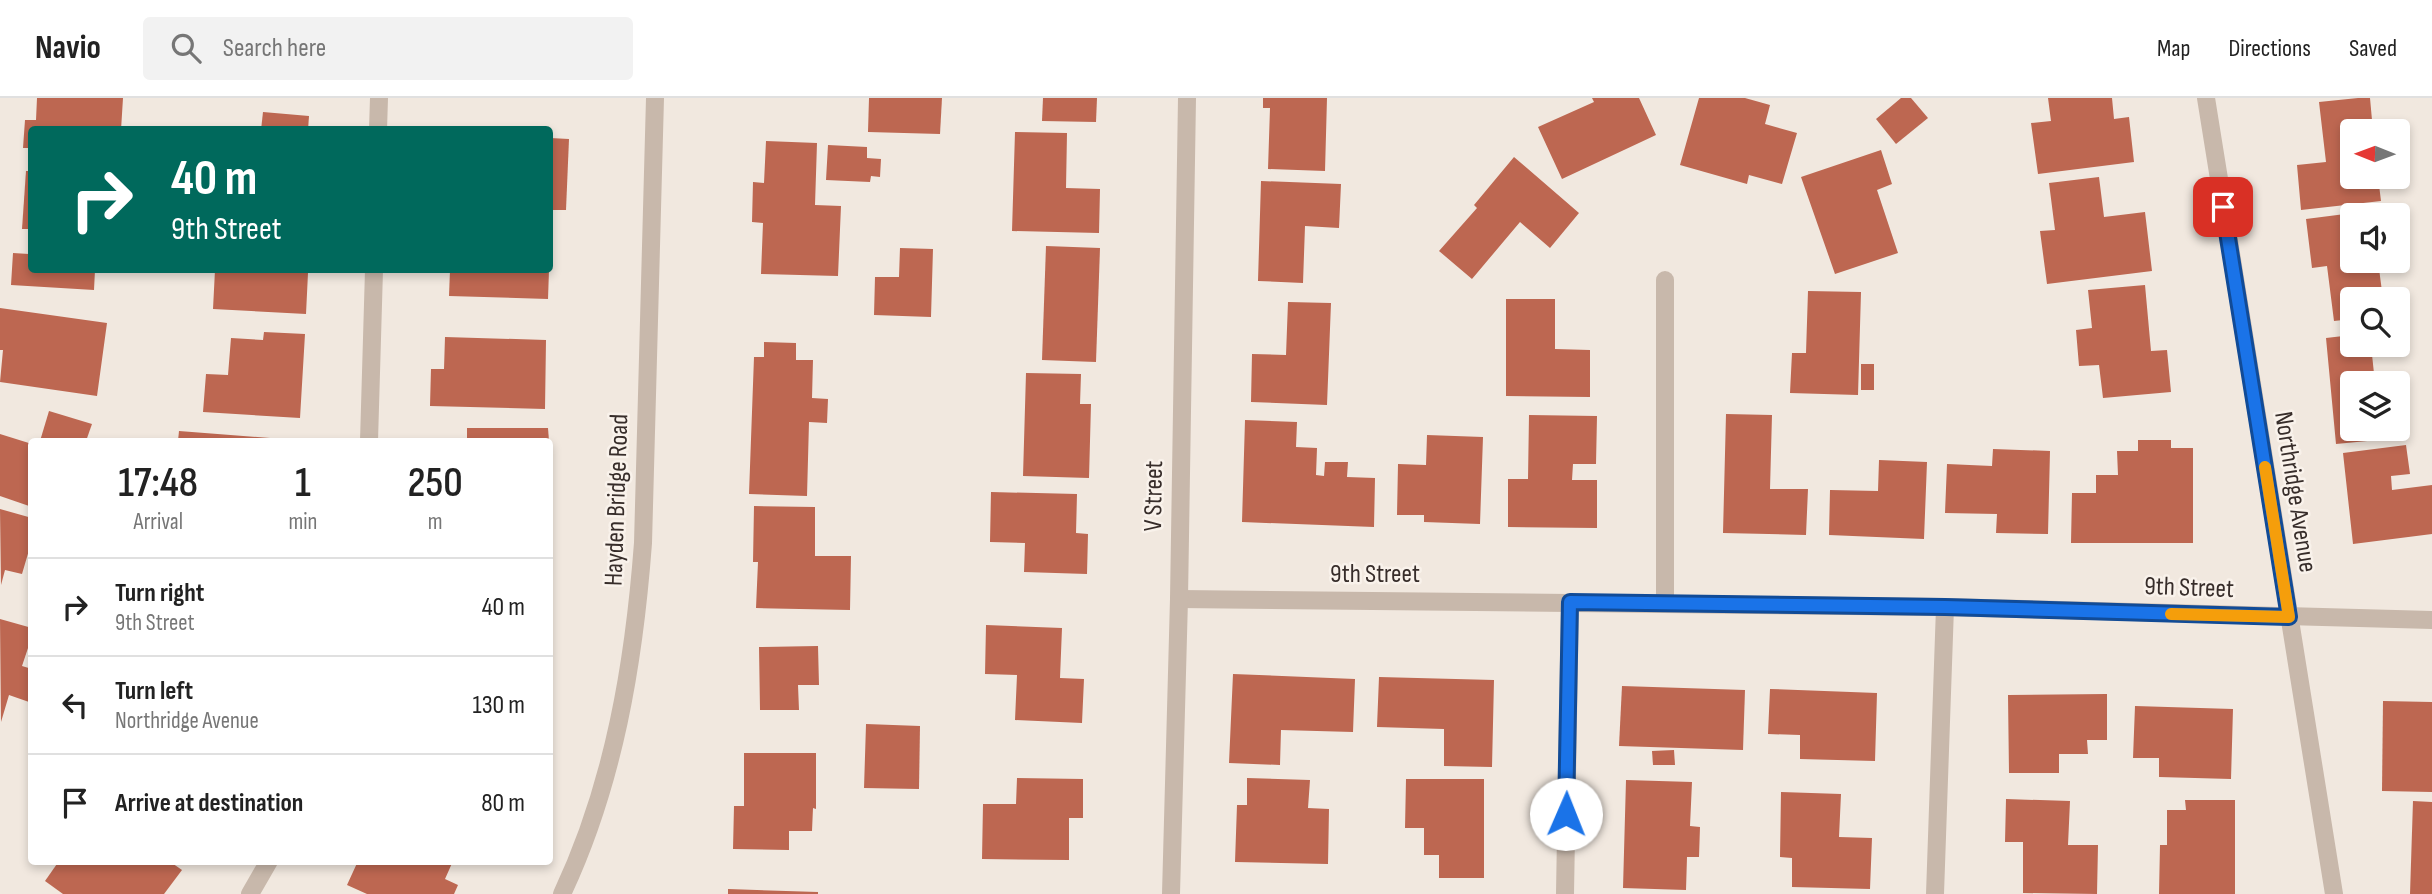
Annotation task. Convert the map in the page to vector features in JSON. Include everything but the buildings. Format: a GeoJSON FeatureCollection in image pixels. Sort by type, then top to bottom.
{"type":"FeatureCollection","features":[{"type":"Feature","properties":{"kind":"street"},"geometry":{"type":"LineString","coordinates":[[378,126],[379,98]]}},
{"type":"Feature","properties":{"kind":"street","name":"Hayden Bridge Road"},"geometry":{"type":"LineString","coordinates":[[562,894],[593,817],[612,752],[628,676],[638,607],[643,529],[655,98]]}},
{"type":"Feature","properties":{"kind":"street","name":"V Street"},"geometry":{"type":"LineString","coordinates":[[1171,894],[1187,98]]}},
{"type":"Feature","properties":{"kind":"street","name":"Northridge Avenue"},"geometry":{"type":"LineString","coordinates":[[2206,98],[2334,894]]}},
{"type":"Feature","properties":{"kind":"street"},"geometry":{"type":"LineString","coordinates":[[369,438],[374,273]]}},
{"type":"Feature","properties":{"kind":"street"},"geometry":{"type":"LineString","coordinates":[[1664,603],[1665,280]]}},
{"type":"Feature","properties":{"kind":"street","name":"9th Street"},"geometry":{"type":"LineString","coordinates":[[1179,599],[1945,607],[2432,620]]}},
{"type":"Feature","properties":{"kind":"street"},"geometry":{"type":"LineString","coordinates":[[1565,894],[1570,602]]}},
{"type":"Feature","properties":{"kind":"street"},"geometry":{"type":"LineString","coordinates":[[1935,894],[1945,607]]}},
{"type":"Feature","properties":{"kind":"street"},"geometry":{"type":"LineString","coordinates":[[250,894],[267,865]]}},
{"type":"Feature","properties":{"kind":"slow traffic"},"geometry":{"type":"LineString","coordinates":[[2171,614],[2289,617],[2265,467]]}},
{"type":"Feature","properties":{"kind":"route"},"geometry":{"type":"LineString","coordinates":[[1566,814],[1570,602],[1945,607],[2289,617],[2223,207]]}}]}
